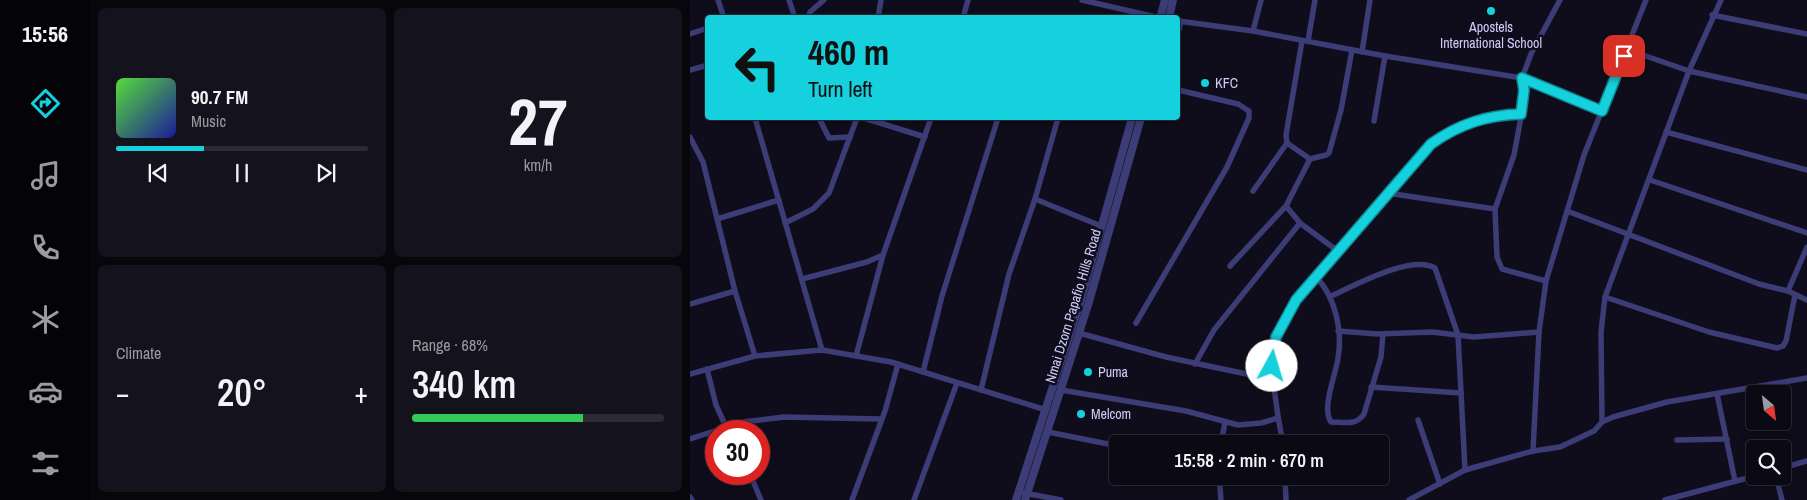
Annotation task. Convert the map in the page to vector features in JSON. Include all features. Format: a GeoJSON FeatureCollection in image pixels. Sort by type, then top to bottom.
{"type":"FeatureCollection","features":[{"type":"Feature","properties":{"kind":"street"},"geometry":{"type":"LineString","coordinates":[[718,0],[723,15]]}},
{"type":"Feature","properties":{"kind":"street"},"geometry":{"type":"LineString","coordinates":[[788,0],[794,15]]}},
{"type":"Feature","properties":{"kind":"street"},"geometry":{"type":"LineString","coordinates":[[809,15],[824,0]]}},
{"type":"Feature","properties":{"kind":"street"},"geometry":{"type":"LineString","coordinates":[[878,15],[880,0]]}},
{"type":"Feature","properties":{"kind":"street"},"geometry":{"type":"LineString","coordinates":[[964,15],[968,0]]}},
{"type":"Feature","properties":{"kind":"street"},"geometry":{"type":"LineString","coordinates":[[1082,0],[1147,15]]}},
{"type":"Feature","properties":{"kind":"street"},"geometry":{"type":"LineString","coordinates":[[1161,15],[1165,0]]}},
{"type":"Feature","properties":{"kind":"street"},"geometry":{"type":"LineString","coordinates":[[1170,15],[1173,0]]}},
{"type":"Feature","properties":{"kind":"street"},"geometry":{"type":"LineString","coordinates":[[1252,31],[1261,0]]}},
{"type":"Feature","properties":{"kind":"street"},"geometry":{"type":"LineString","coordinates":[[1253,191],[1287,143],[1289,111],[1316,0]]}},
{"type":"Feature","properties":{"kind":"street"},"geometry":{"type":"LineString","coordinates":[[1362,52],[1370,0]]}},
{"type":"Feature","properties":{"kind":"street"},"geometry":{"type":"LineString","coordinates":[[1546,280],[1502,268],[1497,257],[1495,209],[1514,154],[1524,90],[1522,78],[1531,54],[1560,0]]}},
{"type":"Feature","properties":{"kind":"street"},"geometry":{"type":"LineString","coordinates":[[1533,451],[1539,332],[1546,280],[1584,155],[1646,0]]}},
{"type":"Feature","properties":{"kind":"street"},"geometry":{"type":"LineString","coordinates":[[1602,422],[1601,332],[1605,297],[1626,235],[1650,180],[1689,71],[1712,15],[1721,0]]}},
{"type":"Feature","properties":{"kind":"street"},"geometry":{"type":"LineString","coordinates":[[1712,15],[1807,34]]}},
{"type":"Feature","properties":{"kind":"street"},"geometry":{"type":"LineString","coordinates":[[1180,21],[1252,31],[1362,52],[1522,78],[1602,111]]}},
{"type":"Feature","properties":{"kind":"street"},"geometry":{"type":"LineString","coordinates":[[690,34],[705,29]]}},
{"type":"Feature","properties":{"kind":"street"},"geometry":{"type":"LineString","coordinates":[[1630,40],[1640,54]]}},
{"type":"Feature","properties":{"kind":"street"},"geometry":{"type":"LineString","coordinates":[[1230,266],[1286,206],[1310,160],[1326,156],[1329,152],[1341,110],[1352,50]]}},
{"type":"Feature","properties":{"kind":"street"},"geometry":{"type":"LineString","coordinates":[[1624,56],[1640,54],[1689,71],[1807,97]]}},
{"type":"Feature","properties":{"kind":"street"},"geometry":{"type":"LineString","coordinates":[[1374,122],[1385,56]]}},
{"type":"Feature","properties":{"kind":"street"},"geometry":{"type":"LineString","coordinates":[[690,70],[705,66]]}},
{"type":"Feature","properties":{"kind":"street"},"geometry":{"type":"LineString","coordinates":[[1136,323],[1227,167],[1248,118],[1249,111],[1238,104],[1180,90]]}},
{"type":"Feature","properties":{"kind":"street"},"geometry":{"type":"LineString","coordinates":[[1281,435],[1272,366],[1276,337],[1296,300],[1431,144],[1443,135],[1486,118],[1521,114]]}},
{"type":"Feature","properties":{"kind":"street"},"geometry":{"type":"LineString","coordinates":[[756,120],[822,350]]}},
{"type":"Feature","properties":{"kind":"street"},"geometry":{"type":"LineString","coordinates":[[820,120],[829,138],[850,136]]}},
{"type":"Feature","properties":{"kind":"street"},"geometry":{"type":"LineString","coordinates":[[785,223],[813,209],[829,194],[856,120]]}},
{"type":"Feature","properties":{"kind":"street"},"geometry":{"type":"LineString","coordinates":[[870,120],[925,137]]}},
{"type":"Feature","properties":{"kind":"street"},"geometry":{"type":"LineString","coordinates":[[856,356],[883,255],[930,120]]}},
{"type":"Feature","properties":{"kind":"street"},"geometry":{"type":"LineString","coordinates":[[923,372],[942,296],[997,120]]}},
{"type":"Feature","properties":{"kind":"street"},"geometry":{"type":"LineString","coordinates":[[981,390],[1009,274],[1035,199],[1057,120]]}},
{"type":"Feature","properties":{"kind":"street","name":"Nmai Dzorn Papafio Hills Road"},"geometry":{"type":"LineString","coordinates":[[1022,496],[1131,120]]}},
{"type":"Feature","properties":{"kind":"street","name":"Nmai Dzorn Papafio Hills Road"},"geometry":{"type":"LineString","coordinates":[[1022,496],[1048,432],[1079,333],[1140,120]]}},
{"type":"Feature","properties":{"kind":"street"},"geometry":{"type":"LineString","coordinates":[[1666,132],[1807,170]]}},
{"type":"Feature","properties":{"kind":"street"},"geometry":{"type":"LineString","coordinates":[[690,137],[703,162],[735,291],[755,356]]}},
{"type":"Feature","properties":{"kind":"street"},"geometry":{"type":"LineString","coordinates":[[1287,143],[1310,160]]}},
{"type":"Feature","properties":{"kind":"street"},"geometry":{"type":"LineString","coordinates":[[1650,180],[1807,233]]}},
{"type":"Feature","properties":{"kind":"street"},"geometry":{"type":"LineString","coordinates":[[1388,193],[1495,209]]}},
{"type":"Feature","properties":{"kind":"street"},"geometry":{"type":"LineString","coordinates":[[1035,199],[1101,226]]}},
{"type":"Feature","properties":{"kind":"street"},"geometry":{"type":"LineString","coordinates":[[717,219],[779,200]]}},
{"type":"Feature","properties":{"kind":"street"},"geometry":{"type":"LineString","coordinates":[[1286,206],[1300,223],[1338,252]]}},
{"type":"Feature","properties":{"kind":"street"},"geometry":{"type":"LineString","coordinates":[[1567,211],[1626,235],[1759,284],[1788,291],[1807,300]]}},
{"type":"Feature","properties":{"kind":"street"},"geometry":{"type":"LineString","coordinates":[[1194,364],[1214,330],[1300,223]]}},
{"type":"Feature","properties":{"kind":"street"},"geometry":{"type":"LineString","coordinates":[[1788,291],[1807,247]]}},
{"type":"Feature","properties":{"kind":"street"},"geometry":{"type":"LineString","coordinates":[[802,279],[883,255]]}},
{"type":"Feature","properties":{"kind":"street"},"geometry":{"type":"LineString","coordinates":[[1331,296],[1394,269],[1420,264],[1430,265],[1435,268],[1458,335],[1465,470]]}},
{"type":"Feature","properties":{"kind":"street"},"geometry":{"type":"LineString","coordinates":[[1317,278],[1331,296],[1338,331],[1339,356],[1326,411],[1331,422],[1354,423],[1360,420],[1364,414],[1381,357],[1383,334]]}},
{"type":"Feature","properties":{"kind":"street"},"geometry":{"type":"LineString","coordinates":[[690,304],[735,291]]}},
{"type":"Feature","properties":{"kind":"street"},"geometry":{"type":"LineString","coordinates":[[1605,297],[1709,332],[1777,348],[1783,346],[1786,341],[1795,295]]}},
{"type":"Feature","properties":{"kind":"street"},"geometry":{"type":"LineString","coordinates":[[1338,331],[1383,334],[1432,332],[1474,337],[1539,332]]}},
{"type":"Feature","properties":{"kind":"street"},"geometry":{"type":"LineString","coordinates":[[1079,333],[1194,364],[1274,380]]}},
{"type":"Feature","properties":{"kind":"street"},"geometry":{"type":"LineString","coordinates":[[690,374],[755,356],[822,350],[898,364],[1046,410]]}},
{"type":"Feature","properties":{"kind":"street"},"geometry":{"type":"LineString","coordinates":[[852,500],[881,419],[898,364]]}},
{"type":"Feature","properties":{"kind":"street"},"geometry":{"type":"LineString","coordinates":[[707,369],[716,405],[722,420]]}},
{"type":"Feature","properties":{"kind":"street"},"geometry":{"type":"LineString","coordinates":[[1409,500],[1465,470],[1533,451],[1560,447],[1594,431],[1602,422],[1667,402],[1807,378]]}},
{"type":"Feature","properties":{"kind":"street"},"geometry":{"type":"LineString","coordinates":[[914,500],[957,383]]}},
{"type":"Feature","properties":{"kind":"street"},"geometry":{"type":"LineString","coordinates":[[1371,387],[1461,393]]}},
{"type":"Feature","properties":{"kind":"street"},"geometry":{"type":"LineString","coordinates":[[1061,390],[1186,411],[1225,422],[1249,424],[1278,418]]}},
{"type":"Feature","properties":{"kind":"street"},"geometry":{"type":"LineString","coordinates":[[1717,394],[1736,480]]}},
{"type":"Feature","properties":{"kind":"street"},"geometry":{"type":"LineString","coordinates":[[764,420],[784,418],[881,419]]}},
{"type":"Feature","properties":{"kind":"street"},"geometry":{"type":"LineString","coordinates":[[1418,420],[1440,484]]}},
{"type":"Feature","properties":{"kind":"street"},"geometry":{"type":"LineString","coordinates":[[1223,435],[1225,422]]}},
{"type":"Feature","properties":{"kind":"street"},"geometry":{"type":"LineString","coordinates":[[1048,432],[1109,444]]}},
{"type":"Feature","properties":{"kind":"street"},"geometry":{"type":"LineString","coordinates":[[690,439],[705,435]]}},
{"type":"Feature","properties":{"kind":"street"},"geometry":{"type":"LineString","coordinates":[[1677,440],[1727,439]]}},
{"type":"Feature","properties":{"kind":"street"},"geometry":{"type":"LineString","coordinates":[[1791,465],[1807,461]]}},
{"type":"Feature","properties":{"kind":"street"},"geometry":{"type":"LineString","coordinates":[[1665,500],[1746,478]]}},
{"type":"Feature","properties":{"kind":"street"},"geometry":{"type":"LineString","coordinates":[[754,485],[760,500]]}},
{"type":"Feature","properties":{"kind":"street"},"geometry":{"type":"LineString","coordinates":[[1219,485],[1220,500]]}},
{"type":"Feature","properties":{"kind":"street"},"geometry":{"type":"LineString","coordinates":[[1286,485],[1288,498]]}},
{"type":"Feature","properties":{"kind":"street"},"geometry":{"type":"LineString","coordinates":[[1778,485],[1782,500]]}},
{"type":"Feature","properties":{"kind":"street"},"geometry":{"type":"LineString","coordinates":[[1022,496],[1060,500]]}},
{"type":"Feature","properties":{"kind":"place","name":"Apostels International School"},"geometry":{"type":"Point","coordinates":[1491,11]}},
{"type":"Feature","properties":{"kind":"place","name":"KFC"},"geometry":{"type":"Point","coordinates":[1205,83]}},
{"type":"Feature","properties":{"kind":"place","name":"Puma"},"geometry":{"type":"Point","coordinates":[1088,372]}},
{"type":"Feature","properties":{"kind":"place","name":"Melcom"},"geometry":{"type":"Point","coordinates":[1081,414]}},
{"type":"Feature","properties":{"kind":"route"},"geometry":{"type":"LineString","coordinates":[[1272,366],[1276,337],[1296,300],[1319,276],[1431,144],[1443,135],[1470,122],[1502,115],[1521,114],[1524,101],[1522,78],[1553,89],[1602,111],[1624,56]]}}]}
